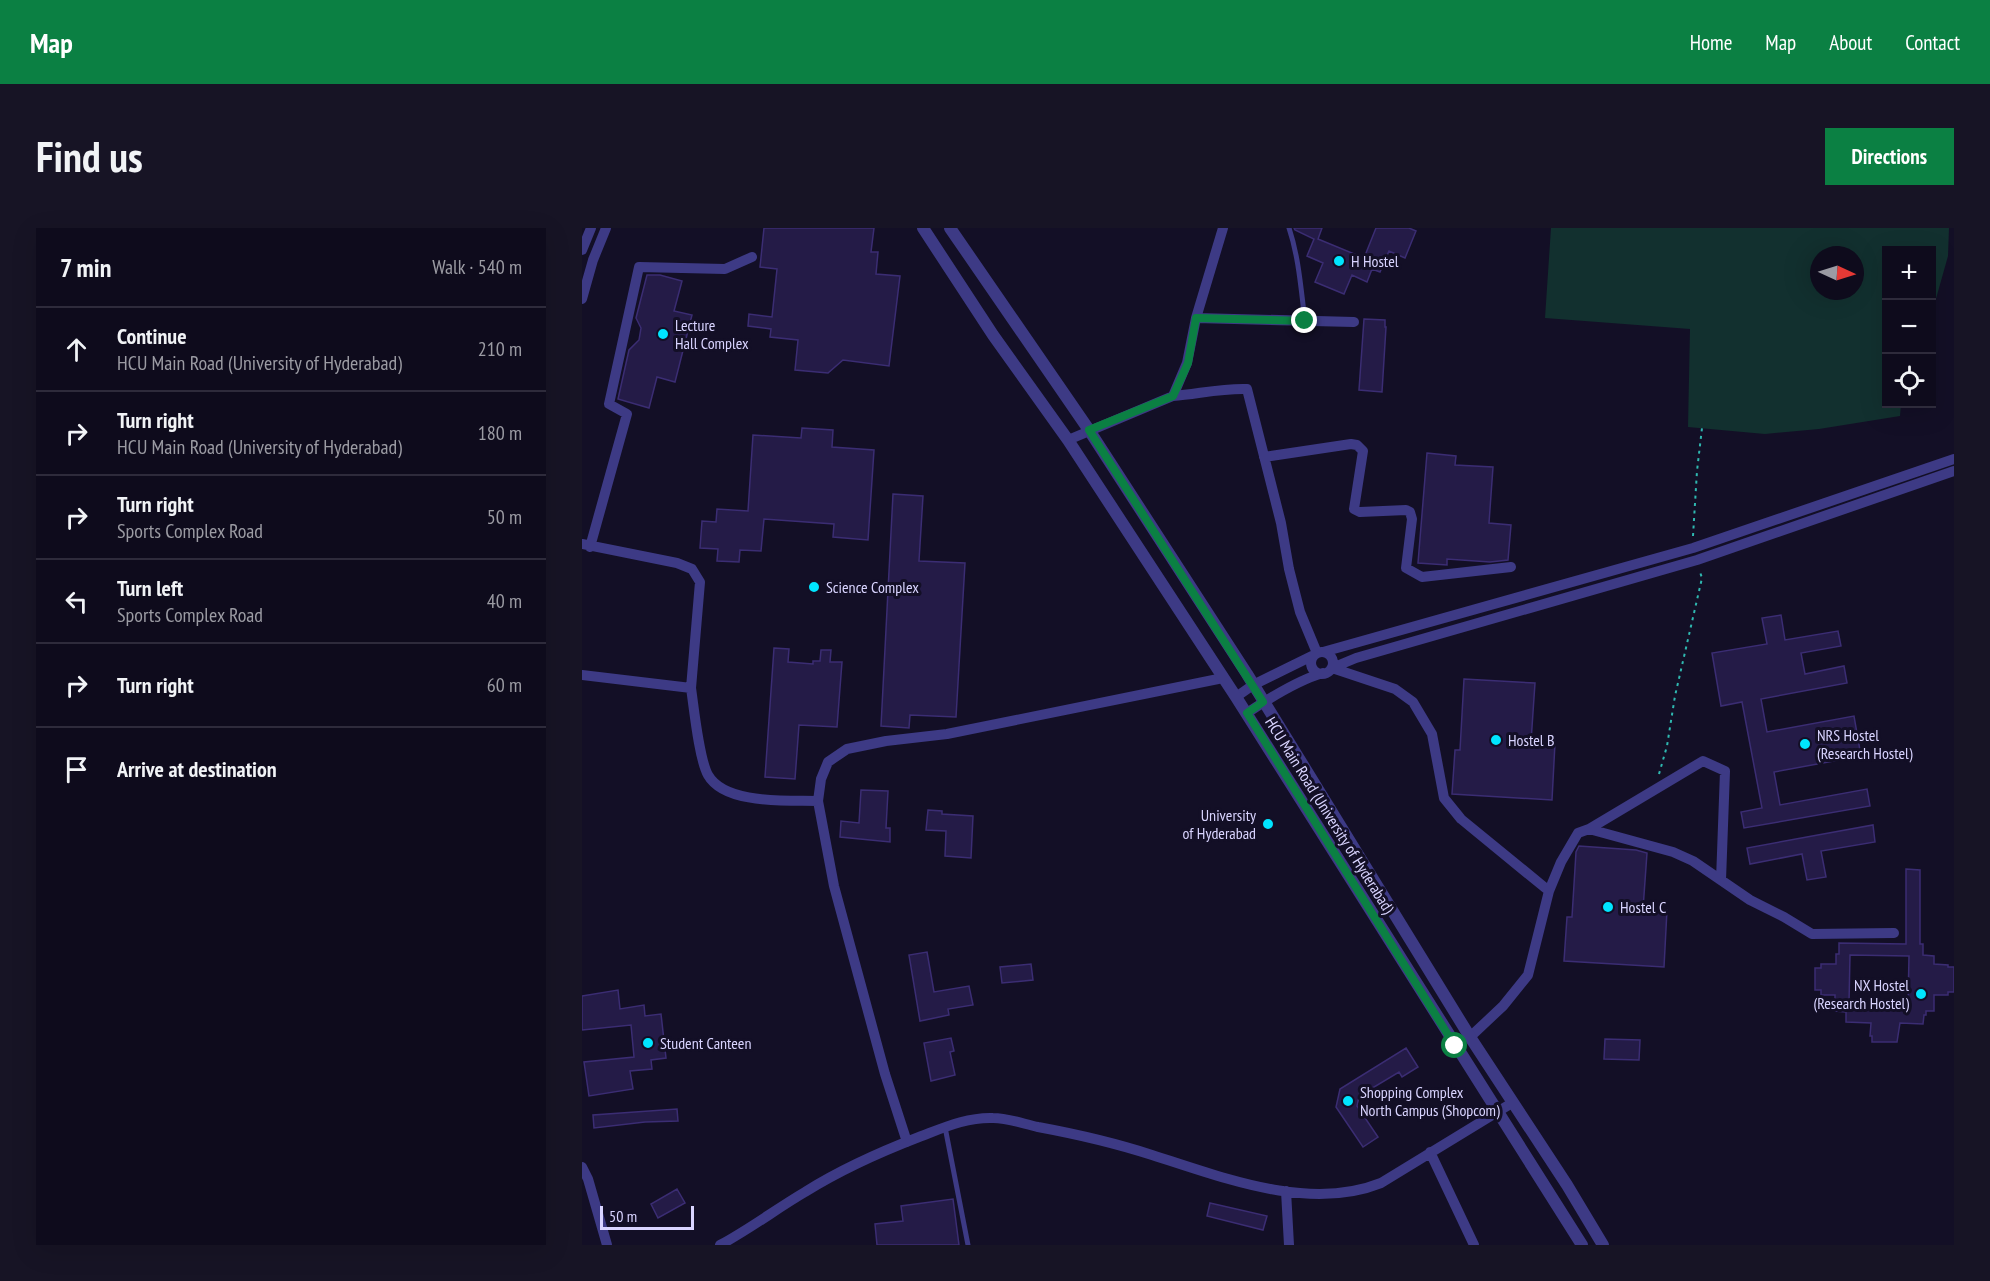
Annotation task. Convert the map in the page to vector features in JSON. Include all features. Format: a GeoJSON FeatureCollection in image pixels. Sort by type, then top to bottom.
{"type":"FeatureCollection","features":[{"type":"Feature","properties":{"kind":"street"},"geometry":{"type":"LineString","coordinates":[[582,250],[591,228]]}},
{"type":"Feature","properties":{"kind":"street"},"geometry":{"type":"LineString","coordinates":[[582,299],[593,260],[606,228]]}},
{"type":"Feature","properties":{"kind":"street","name":"HCU Main Road (University of Hyderabad)"},"geometry":{"type":"LineString","coordinates":[[923,228],[999,343],[1068,440],[1247,713],[1582,1245]]}},
{"type":"Feature","properties":{"kind":"street","name":"HCU Main Road (University of Hyderabad)"},"geometry":{"type":"LineString","coordinates":[[950,228],[1089,430],[1253,685],[1470,1037],[1567,1185],[1603,1245]]}},
{"type":"Feature","properties":{"kind":"street"},"geometry":{"type":"LineString","coordinates":[[1173,396],[1188,363],[1196,318],[1223,228]]}},
{"type":"Feature","properties":{"kind":"street"},"geometry":{"type":"LineString","coordinates":[[752,257],[724,269],[639,267],[609,404],[627,414],[586,546],[692,568],[699,582],[691,688],[708,776],[718,785],[740,797],[818,801]]}},
{"type":"Feature","properties":{"kind":"street"},"geometry":{"type":"LineString","coordinates":[[1196,318],[1354,322]]}},
{"type":"Feature","properties":{"kind":"street"},"geometry":{"type":"LineString","coordinates":[[1068,440],[1173,396],[1210,393],[1229,388],[1247,389],[1300,612],[1318,653]]}},
{"type":"Feature","properties":{"kind":"street"},"geometry":{"type":"LineString","coordinates":[[1264,457],[1350,444],[1357,445],[1363,451],[1354,508],[1360,512],[1406,510],[1410,512],[1412,519],[1406,568],[1422,577],[1510,567]]}},
{"type":"Feature","properties":{"kind":"street"},"geometry":{"type":"LineString","coordinates":[[1236,697],[1253,685],[1318,653],[1693,548],[1954,459]]}},
{"type":"Feature","properties":{"kind":"street"},"geometry":{"type":"LineString","coordinates":[[1247,713],[1313,676],[1356,658],[1697,560],[1954,471]]}},
{"type":"Feature","properties":{"kind":"street"},"geometry":{"type":"LineString","coordinates":[[1693,548],[1697,560]]}},
{"type":"Feature","properties":{"kind":"street"},"geometry":{"type":"LineString","coordinates":[[1318,653],[1332,657],[1327,671]]}},
{"type":"Feature","properties":{"kind":"street"},"geometry":{"type":"LineString","coordinates":[[1318,653],[1312,660],[1312,667],[1317,672],[1327,671],[1395,689],[1413,702],[1432,734],[1444,798],[1461,819],[1549,891]]}},
{"type":"Feature","properties":{"kind":"street"},"geometry":{"type":"LineString","coordinates":[[582,675],[691,688]]}},
{"type":"Feature","properties":{"kind":"street"},"geometry":{"type":"LineString","coordinates":[[907,1142],[885,1074],[834,886],[818,801],[821,779],[828,762],[847,749],[886,741],[947,734],[1223,678]]}},
{"type":"Feature","properties":{"kind":"street"},"geometry":{"type":"LineString","coordinates":[[1470,1037],[1503,1006],[1528,975],[1549,891],[1561,862],[1578,833],[1589,829],[1703,761],[1725,771],[1720,879]]}},
{"type":"Feature","properties":{"kind":"street"},"geometry":{"type":"LineString","coordinates":[[1589,829],[1673,852],[1692,861],[1750,900],[1812,934],[1894,933]]}},
{"type":"Feature","properties":{"kind":"street"},"geometry":{"type":"LineString","coordinates":[[720,1245],[741,1234],[806,1191],[865,1160],[965,1121],[994,1118],[1089,1138],[1153,1155],[1202,1172],[1286,1191],[1328,1194],[1362,1191],[1381,1183],[1512,1102]]}},
{"type":"Feature","properties":{"kind":"street"},"geometry":{"type":"LineString","coordinates":[[1430,1152],[1474,1245]]}},
{"type":"Feature","properties":{"kind":"street"},"geometry":{"type":"LineString","coordinates":[[582,1167],[588,1179],[607,1245]]}},
{"type":"Feature","properties":{"kind":"street"},"geometry":{"type":"LineString","coordinates":[[1286,1191],[1289,1245]]}},
{"type":"Feature","properties":{"kind":"lane"},"geometry":{"type":"LineString","coordinates":[[1289,228],[1299,270],[1305,321]]}},
{"type":"Feature","properties":{"kind":"lane"},"geometry":{"type":"LineString","coordinates":[[945,1127],[968,1245]]}},
{"type":"Feature","properties":{"kind":"path"},"geometry":{"type":"LineString","coordinates":[[1693,548],[1693,516],[1702,428]]}},
{"type":"Feature","properties":{"kind":"path"},"geometry":{"type":"LineString","coordinates":[[1655,788],[1667,746],[1675,696],[1702,578],[1697,560]]}},
{"type":"Feature","properties":{"kind":"green space"},"geometry":{"type":"Polygon","coordinates":[[[1551,228],[1949,228],[1948,256],[1936,299],[1936,246],[1882,246],[1882,408],[1901,408],[1900,416],[1819,429],[1765,434],[1688,427],[1690,329],[1545,318],[1551,228]]]}},
{"type":"Feature","properties":{"kind":"building"},"geometry":{"type":"Polygon","coordinates":[[[764,228],[874,228],[871,252],[878,252],[876,274],[900,276],[889,366],[843,360],[828,373],[795,370],[798,340],[770,337],[771,329],[748,326],[749,314],[772,317],[777,269],[760,267],[764,228]]]}},
{"type":"Feature","properties":{"kind":"building","name":"H Hostel"},"geometry":{"type":"Polygon","coordinates":[[[1294,228],[1322,228],[1318,239],[1364,258],[1376,228],[1409,228],[1416,231],[1405,258],[1389,251],[1380,272],[1372,269],[1367,282],[1352,275],[1344,294],[1315,282],[1323,263],[1307,256],[1314,239],[1294,228]]]}},
{"type":"Feature","properties":{"kind":"building","name":"Lecture Hall Complex"},"geometry":{"type":"Polygon","coordinates":[[[647,275],[660,275],[682,281],[674,311],[692,315],[675,382],[657,377],[649,408],[618,399],[629,350],[639,340],[641,328],[636,318],[647,275]]]}},
{"type":"Feature","properties":{"kind":"building"},"geometry":{"type":"Polygon","coordinates":[[[1364,319],[1385,320],[1382,392],[1359,390],[1364,319]]]}},
{"type":"Feature","properties":{"kind":"building"},"geometry":{"type":"Polygon","coordinates":[[[802,428],[833,430],[832,447],[874,450],[868,540],[833,537],[834,524],[764,519],[761,551],[740,550],[739,562],[717,561],[718,549],[700,548],[702,521],[716,522],[717,509],[748,511],[753,435],[801,438],[802,428]]]}},
{"type":"Feature","properties":{"kind":"building"},"geometry":{"type":"Polygon","coordinates":[[[1427,453],[1456,456],[1455,465],[1493,467],[1489,523],[1511,525],[1508,560],[1490,562],[1447,559],[1447,565],[1418,563],[1427,453]]]}},
{"type":"Feature","properties":{"kind":"building"},"geometry":{"type":"Polygon","coordinates":[[[893,494],[923,496],[919,561],[965,563],[956,717],[910,715],[909,728],[881,726],[893,494]]]}},
{"type":"Feature","properties":{"kind":"building","name":"NRS Hostel (Research Hostel)"},"geometry":{"type":"Polygon","coordinates":[[[1781,615],[1785,640],[1838,631],[1841,646],[1801,653],[1805,674],[1844,666],[1847,683],[1761,699],[1767,732],[1854,716],[1861,756],[1774,772],[1780,805],[1867,789],[1870,806],[1744,828],[1741,812],[1762,808],[1742,702],[1721,706],[1712,653],[1767,644],[1762,618],[1781,615]]]}},
{"type":"Feature","properties":{"kind":"building"},"geometry":{"type":"Polygon","coordinates":[[[774,648],[789,649],[788,662],[813,664],[813,661],[820,661],[821,650],[831,650],[830,662],[842,662],[837,727],[799,725],[795,779],[765,777],[774,648]]]}},
{"type":"Feature","properties":{"kind":"building","name":"Hostel B"},"geometry":{"type":"Polygon","coordinates":[[[1464,679],[1535,683],[1531,742],[1555,743],[1552,800],[1452,794],[1455,750],[1460,750],[1464,679]]]}},
{"type":"Feature","properties":{"kind":"building"},"geometry":{"type":"Polygon","coordinates":[[[861,790],[888,791],[886,828],[890,828],[890,842],[840,837],[841,821],[859,823],[861,790]]]}},
{"type":"Feature","properties":{"kind":"building"},"geometry":{"type":"Polygon","coordinates":[[[928,810],[942,811],[942,814],[973,816],[971,858],[945,856],[946,831],[926,830],[928,810]]]}},
{"type":"Feature","properties":{"kind":"building"},"geometry":{"type":"Polygon","coordinates":[[[1873,825],[1875,842],[1821,851],[1826,877],[1807,880],[1802,854],[1750,864],[1747,848],[1873,825]]]}},
{"type":"Feature","properties":{"kind":"building","name":"Hostel C"},"geometry":{"type":"Polygon","coordinates":[[[1579,846],[1636,850],[1647,853],[1643,909],[1667,910],[1664,967],[1564,961],[1567,917],[1572,917],[1576,852],[1579,846]]]}},
{"type":"Feature","properties":{"kind":"building","name":"NX Hostel (Research Hostel)"},"geometry":{"type":"Polygon","coordinates":[[[1906,869],[1920,870],[1920,944],[1923,944],[1923,955],[1934,956],[1934,964],[1954,967],[1954,992],[1948,992],[1948,995],[1934,995],[1934,1011],[1926,1011],[1923,1024],[1900,1023],[1897,1042],[1872,1042],[1871,1023],[1846,1022],[1846,1012],[1835,1011],[1835,995],[1821,995],[1821,990],[1815,990],[1815,968],[1821,968],[1821,964],[1836,964],[1839,943],[1906,944],[1906,869]],[[1850,955],[1849,1003],[1908,1004],[1909,956],[1850,955]]]}},
{"type":"Feature","properties":{"kind":"building"},"geometry":{"type":"Polygon","coordinates":[[[927,952],[934,992],[969,986],[973,1005],[948,1009],[949,1015],[920,1021],[909,955],[927,952]]]}},
{"type":"Feature","properties":{"kind":"building"},"geometry":{"type":"Polygon","coordinates":[[[1031,964],[1033,980],[1002,983],[1000,967],[1031,964]]]}},
{"type":"Feature","properties":{"kind":"building","name":"Student Canteen"},"geometry":{"type":"Polygon","coordinates":[[[618,990],[620,1009],[644,1005],[645,1016],[661,1014],[666,1058],[651,1060],[652,1069],[630,1071],[633,1089],[589,1096],[584,1062],[634,1057],[631,1025],[582,1030],[582,996],[618,990]]]}},
{"type":"Feature","properties":{"kind":"building"},"geometry":{"type":"Polygon","coordinates":[[[951,1038],[954,1051],[950,1052],[955,1075],[931,1081],[924,1043],[951,1038]]]}},
{"type":"Feature","properties":{"kind":"building"},"geometry":{"type":"Polygon","coordinates":[[[1605,1039],[1640,1040],[1639,1060],[1604,1059],[1605,1039]]]}},
{"type":"Feature","properties":{"kind":"building","name":"Shopping Complex North Campus (Shopcom)"},"geometry":{"type":"Polygon","coordinates":[[[1406,1048],[1418,1067],[1402,1077],[1399,1072],[1359,1096],[1357,1106],[1378,1137],[1363,1147],[1336,1107],[1340,1089],[1406,1048]]]}},
{"type":"Feature","properties":{"kind":"building"},"geometry":{"type":"Polygon","coordinates":[[[677,1109],[678,1121],[594,1128],[593,1115],[677,1109]]]}},
{"type":"Feature","properties":{"kind":"building"},"geometry":{"type":"Polygon","coordinates":[[[677,1189],[685,1203],[658,1218],[651,1204],[677,1189]]]}},
{"type":"Feature","properties":{"kind":"building"},"geometry":{"type":"Polygon","coordinates":[[[953,1199],[959,1245],[877,1245],[875,1224],[903,1221],[901,1206],[953,1199]]]}},
{"type":"Feature","properties":{"kind":"building"},"geometry":{"type":"Polygon","coordinates":[[[1210,1203],[1267,1216],[1263,1230],[1207,1216],[1210,1203]]]}},
{"type":"Feature","properties":{"kind":"place","name":"H Hostel"},"geometry":{"type":"Point","coordinates":[1339,261]}},
{"type":"Feature","properties":{"kind":"place","name":"Lecture Hall Complex"},"geometry":{"type":"Point","coordinates":[663,334]}},
{"type":"Feature","properties":{"kind":"place","name":"Science Complex"},"geometry":{"type":"Point","coordinates":[814,587]}},
{"type":"Feature","properties":{"kind":"place","name":"Hostel B"},"geometry":{"type":"Point","coordinates":[1496,740]}},
{"type":"Feature","properties":{"kind":"place","name":"NRS Hostel (Research Hostel)"},"geometry":{"type":"Point","coordinates":[1805,744]}},
{"type":"Feature","properties":{"kind":"place","name":"University of Hyderabad"},"geometry":{"type":"Point","coordinates":[1268,824]}},
{"type":"Feature","properties":{"kind":"place","name":"Hostel C"},"geometry":{"type":"Point","coordinates":[1608,907]}},
{"type":"Feature","properties":{"kind":"place","name":"NX Hostel (Research Hostel)"},"geometry":{"type":"Point","coordinates":[1921,994]}},
{"type":"Feature","properties":{"kind":"place","name":"Student Canteen"},"geometry":{"type":"Point","coordinates":[648,1043]}},
{"type":"Feature","properties":{"kind":"place","name":"Shopping Complex North Campus (Shopcom)"},"geometry":{"type":"Point","coordinates":[1348,1101]}},
{"type":"Feature","properties":{"kind":"route"},"geometry":{"type":"LineString","coordinates":[[1305,321],[1196,318],[1188,363],[1173,396],[1089,430],[1263,702],[1247,713],[1455,1046]]}}]}
